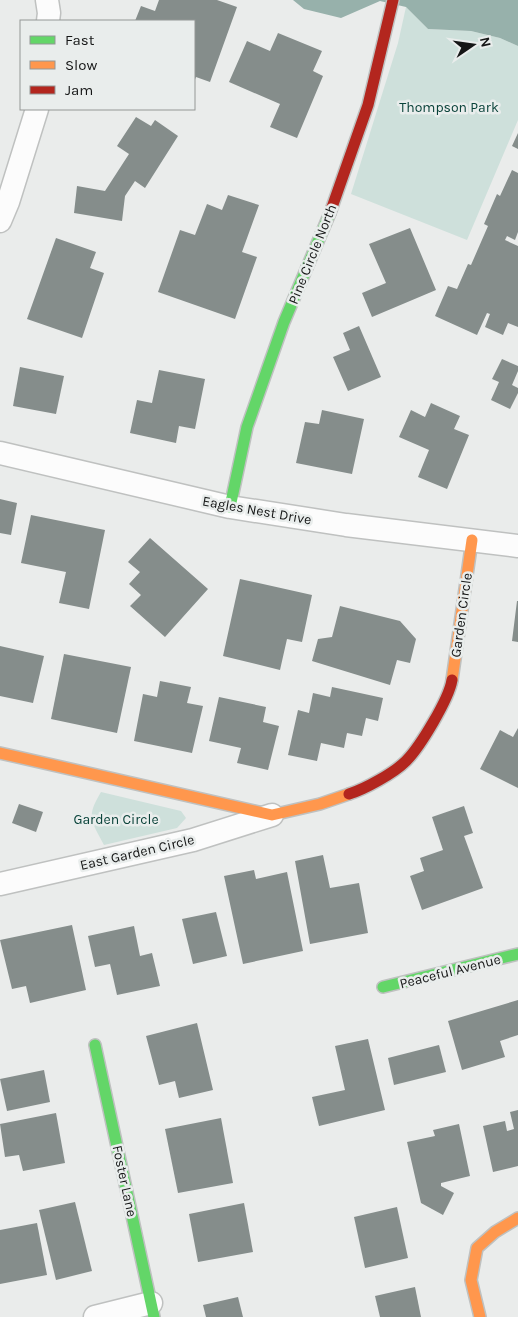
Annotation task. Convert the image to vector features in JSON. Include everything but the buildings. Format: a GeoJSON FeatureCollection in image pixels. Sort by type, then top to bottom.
{"type":"FeatureCollection","features":[{"type":"Feature","properties":{"kind":"street"},"geometry":{"type":"LineString","coordinates":[[47,0],[48,20]]}},
{"type":"Feature","properties":{"kind":"street","name":"Pine Circle North"},"geometry":{"type":"LineString","coordinates":[[230,508],[248,427],[284,322],[326,224],[368,105],[393,0]]}},
{"type":"Feature","properties":{"kind":"street"},"geometry":{"type":"LineString","coordinates":[[0,220],[8,202],[37,110]]}},
{"type":"Feature","properties":{"kind":"street","name":"Eagles Nest Drive"},"geometry":{"type":"LineString","coordinates":[[0,452],[230,508],[346,525],[518,546]]}},
{"type":"Feature","properties":{"kind":"street","name":"Garden Circle"},"geometry":{"type":"LineString","coordinates":[[0,754],[272,816],[320,804],[365,789],[406,761],[434,722],[452,683],[472,540]]}},
{"type":"Feature","properties":{"kind":"street","name":"East Garden Circle"},"geometry":{"type":"LineString","coordinates":[[0,884],[193,840],[272,816]]}},
{"type":"Feature","properties":{"kind":"street","name":"Peaceful Avenue"},"geometry":{"type":"LineString","coordinates":[[383,987],[518,954]]}},
{"type":"Feature","properties":{"kind":"street","name":"Foster Lane"},"geometry":{"type":"LineString","coordinates":[[95,1045],[153,1310]]}},
{"type":"Feature","properties":{"kind":"street"},"geometry":{"type":"LineString","coordinates":[[480,1317],[471,1280],[477,1248],[494,1232],[518,1218]]}},
{"type":"Feature","properties":{"kind":"street"},"geometry":{"type":"LineString","coordinates":[[94,1317],[153,1310]]}},
{"type":"Feature","properties":{"kind":"green space","name":"Thompson Park"},"geometry":{"type":"Polygon","coordinates":[[[406,7],[428,29],[471,31],[500,38],[518,46],[518,120],[467,240],[351,194],[398,43],[406,7]]]}},
{"type":"Feature","properties":{"kind":"green space","name":"Garden Circle"},"geometry":{"type":"Polygon","coordinates":[[[101,792],[181,811],[186,818],[177,828],[104,845],[92,819],[93,807],[101,792]]]}},
{"type":"Feature","properties":{"kind":"shaded area"},"geometry":{"type":"Polygon","coordinates":[[[293,0],[518,0],[518,46],[500,38],[471,31],[428,29],[406,7],[380,1],[341,18],[304,9],[293,0]]]}},
{"type":"Feature","properties":{"kind":"traffic: fast"},"geometry":{"type":"LineString","coordinates":[[230,507],[247,427],[284,322],[330,213]]}},
{"type":"Feature","properties":{"kind":"traffic: fast"},"geometry":{"type":"LineString","coordinates":[[383,987],[518,954]]}},
{"type":"Feature","properties":{"kind":"traffic: fast"},"geometry":{"type":"LineString","coordinates":[[95,1045],[154,1317]]}},
{"type":"Feature","properties":{"kind":"traffic: slow"},"geometry":{"type":"LineString","coordinates":[[452,680],[472,540]]}},
{"type":"Feature","properties":{"kind":"traffic: slow"},"geometry":{"type":"LineString","coordinates":[[0,753],[272,815],[320,804],[349,794]]}},
{"type":"Feature","properties":{"kind":"traffic: slow"},"geometry":{"type":"LineString","coordinates":[[480,1317],[471,1280],[477,1248],[495,1232],[518,1218]]}},
{"type":"Feature","properties":{"kind":"traffic: jam"},"geometry":{"type":"LineString","coordinates":[[330,213],[368,105],[393,0]]}},
{"type":"Feature","properties":{"kind":"traffic: jam"},"geometry":{"type":"LineString","coordinates":[[349,794],[379,780],[406,761],[419,745],[433,722],[446,699],[452,680]]}}]}
